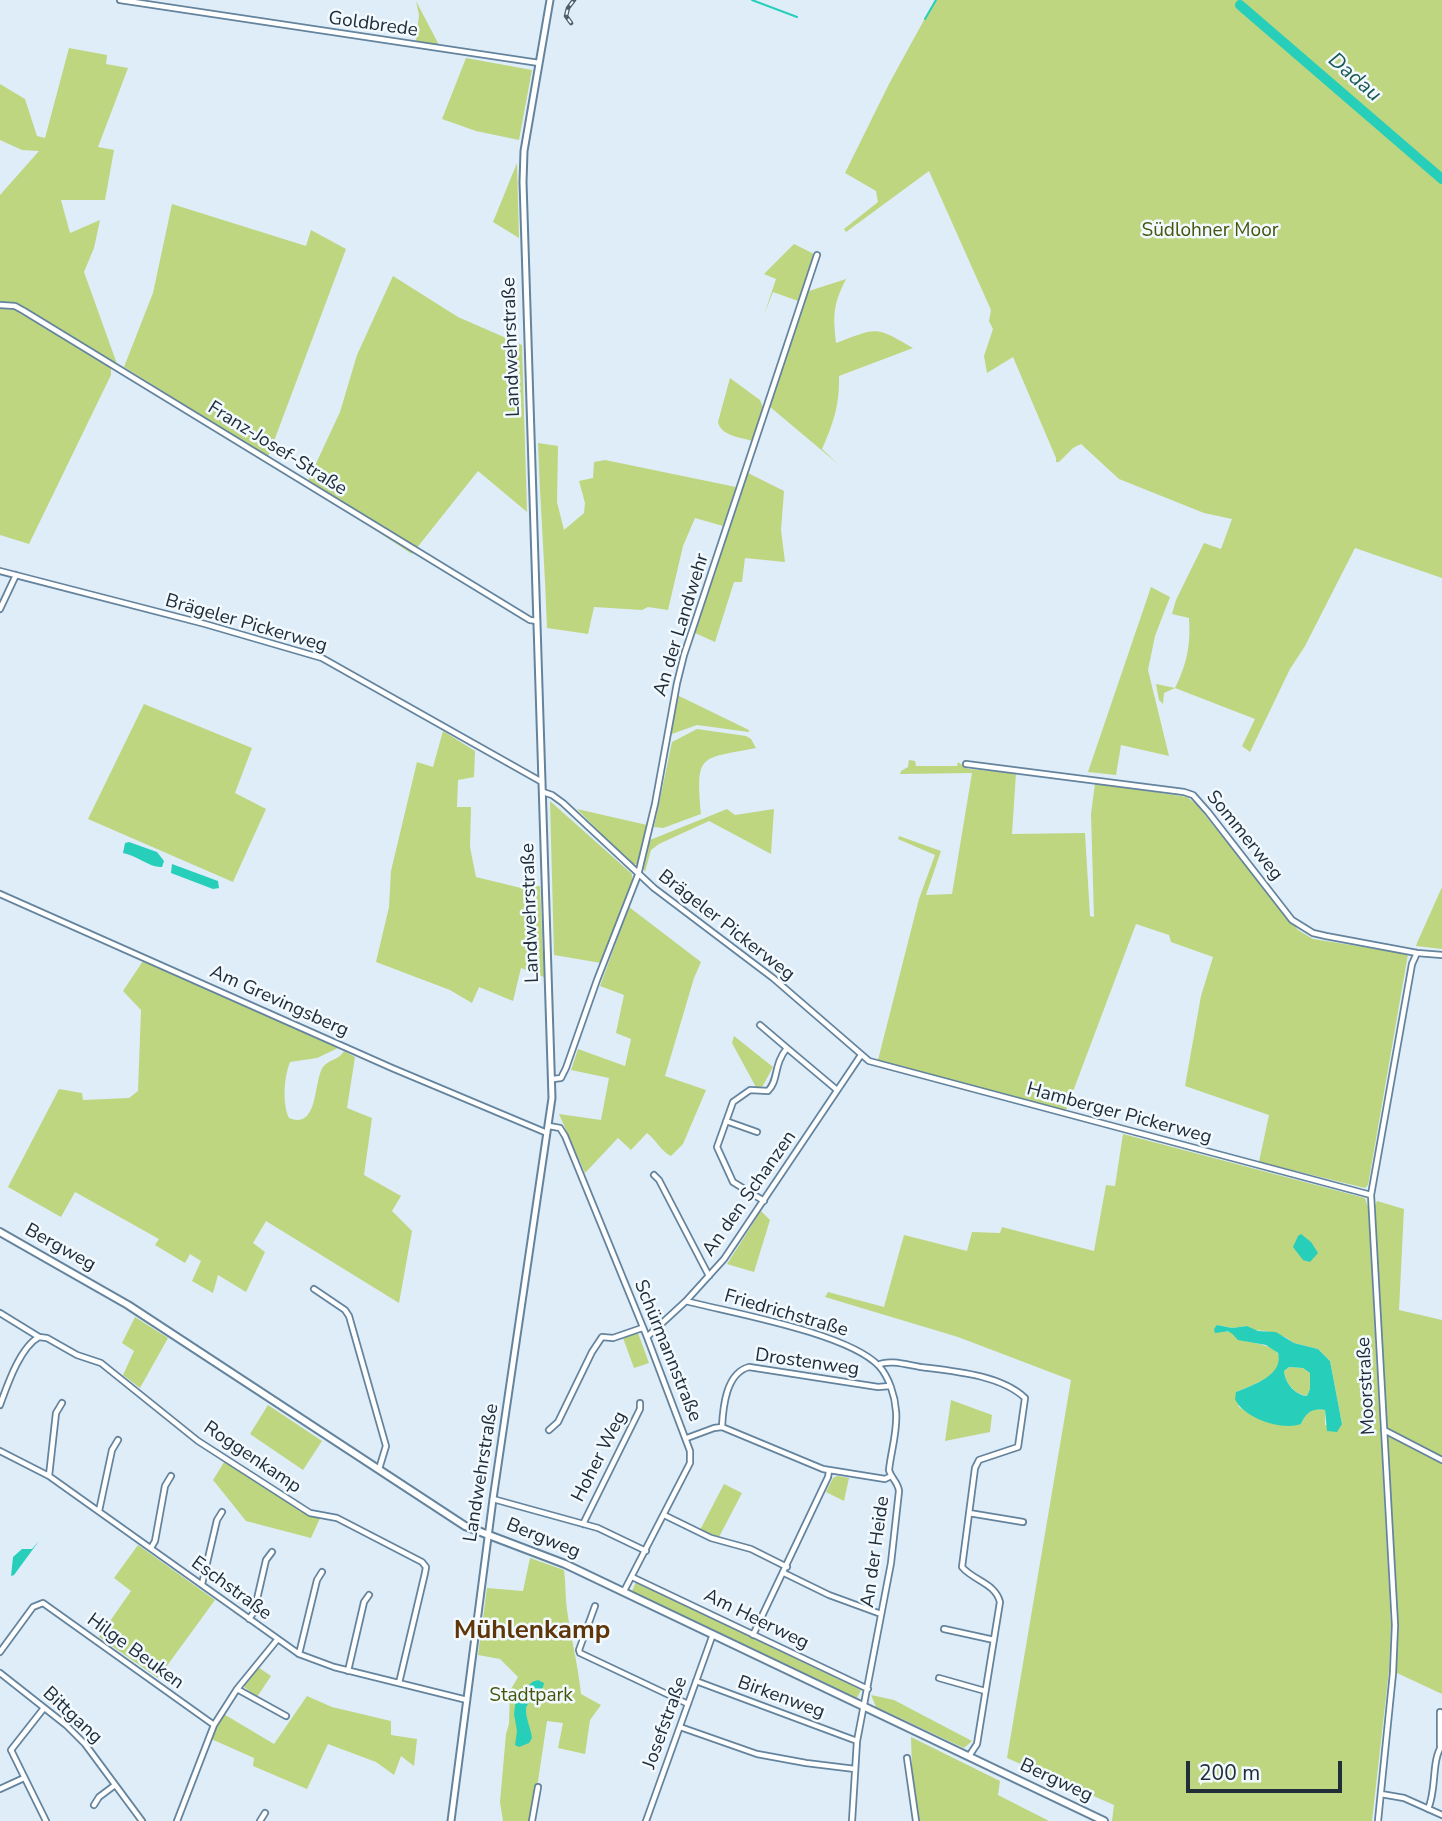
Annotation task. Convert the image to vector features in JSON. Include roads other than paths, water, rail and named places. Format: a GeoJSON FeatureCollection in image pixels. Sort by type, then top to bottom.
{"type":"FeatureCollection","features":[{"type":"Feature","properties":{"kind":"main road","name":"Bergweg"},"geometry":{"type":"LineString","coordinates":[[0,1232],[128,1305],[458,1522],[548,1556],[624,1591],[1104,1821]]}},
{"type":"Feature","properties":{"kind":"street","name":"Goldbrede"},"geometry":{"type":"LineString","coordinates":[[120,0],[539,63]]}},
{"type":"Feature","properties":{"kind":"street","name":"Landwehrstraße"},"geometry":{"type":"LineString","coordinates":[[451,1821],[488,1534],[549,1126],[553,1079],[523,172],[524,151],[550,0]]}},
{"type":"Feature","properties":{"kind":"street","name":"An der Landwehr"},"geometry":{"type":"LineString","coordinates":[[553,1079],[561,1078],[566,1068],[638,875],[655,804],[674,695],[684,655],[817,255]]}},
{"type":"Feature","properties":{"kind":"street","name":"Franz-Josef-Straße"},"geometry":{"type":"LineString","coordinates":[[0,305],[15,306],[24,311],[530,620],[537,621]]}},
{"type":"Feature","properties":{"kind":"street","name":"Brägeler Pickerweg"},"geometry":{"type":"LineString","coordinates":[[0,571],[205,624],[323,658],[542,782]]}},
{"type":"Feature","properties":{"kind":"street"},"geometry":{"type":"LineString","coordinates":[[0,609],[16,575]]}},
{"type":"Feature","properties":{"kind":"street","name":"Sommerweg"},"geometry":{"type":"LineString","coordinates":[[966,764],[1187,793],[1198,799],[1292,920],[1302,928],[1326,936],[1418,953],[1442,954]]}},
{"type":"Feature","properties":{"kind":"street","name":"Brägeler Pickerweg"},"geometry":{"type":"LineString","coordinates":[[543,792],[563,803],[638,875],[773,978],[861,1055]]}},
{"type":"Feature","properties":{"kind":"street","name":"Am Grevingsberg"},"geometry":{"type":"LineString","coordinates":[[0,894],[392,1068],[548,1133]]}},
{"type":"Feature","properties":{"kind":"street","name":"Moorstraße"},"geometry":{"type":"LineString","coordinates":[[1378,1821],[1395,1635],[1371,1195],[1412,964],[1418,953]]}},
{"type":"Feature","properties":{"kind":"street"},"geometry":{"type":"LineString","coordinates":[[760,1025],[837,1090]]}},
{"type":"Feature","properties":{"kind":"street"},"geometry":{"type":"LineString","coordinates":[[764,1201],[733,1182],[717,1152],[718,1141],[733,1102],[750,1090],[768,1091],[772,1087],[777,1064],[786,1048]]}},
{"type":"Feature","properties":{"kind":"street","name":"An den Schanzen"},"geometry":{"type":"LineString","coordinates":[[647,1337],[686,1301],[724,1259],[861,1055]]}},
{"type":"Feature","properties":{"kind":"street","name":"Hamberger Pickerweg"},"geometry":{"type":"LineString","coordinates":[[861,1055],[880,1065],[1371,1195]]}},
{"type":"Feature","properties":{"kind":"street"},"geometry":{"type":"LineString","coordinates":[[726,1121],[757,1132]]}},
{"type":"Feature","properties":{"kind":"street","name":"Schürmannstraße"},"geometry":{"type":"LineString","coordinates":[[549,1126],[560,1128],[565,1136],[690,1451],[690,1464],[624,1591]]}},
{"type":"Feature","properties":{"kind":"street"},"geometry":{"type":"LineString","coordinates":[[654,1175],[709,1276]]}},
{"type":"Feature","properties":{"kind":"street"},"geometry":{"type":"LineString","coordinates":[[314,1289],[345,1310],[349,1316],[386,1446],[379,1469]]}},
{"type":"Feature","properties":{"kind":"street","name":"Friedrichstraße"},"geometry":{"type":"LineString","coordinates":[[686,1301],[835,1341],[862,1353],[878,1365]]}},
{"type":"Feature","properties":{"kind":"street"},"geometry":{"type":"LineString","coordinates":[[0,1313],[39,1337],[28,1345],[12,1374],[0,1405]]}},
{"type":"Feature","properties":{"kind":"street"},"geometry":{"type":"LineString","coordinates":[[549,1430],[558,1422],[592,1352],[603,1337],[613,1338],[642,1328]]}},
{"type":"Feature","properties":{"kind":"street","name":"Roggenkamp"},"geometry":{"type":"LineString","coordinates":[[39,1337],[47,1338],[77,1355],[101,1363],[198,1441],[310,1513],[337,1518],[422,1562],[426,1567],[425,1573],[399,1683]]}},
{"type":"Feature","properties":{"kind":"street"},"geometry":{"type":"LineString","coordinates":[[878,1365],[882,1362],[896,1363],[956,1371],[1007,1387],[1025,1398],[1018,1447],[976,1463],[962,1567],[998,1595],[1000,1602],[977,1744],[968,1757]]}},
{"type":"Feature","properties":{"kind":"street","name":"An der Heide"},"geometry":{"type":"LineString","coordinates":[[852,1821],[857,1741],[891,1563],[899,1491],[899,1485],[889,1470],[896,1412],[890,1386],[878,1365]]}},
{"type":"Feature","properties":{"kind":"street","name":"Drostenweg"},"geometry":{"type":"LineString","coordinates":[[722,1427],[726,1395],[738,1373],[750,1367],[878,1387],[890,1386]]}},
{"type":"Feature","properties":{"kind":"street"},"geometry":{"type":"LineString","coordinates":[[49,1476],[56,1413],[62,1403]]}},
{"type":"Feature","properties":{"kind":"street","name":"Hoher Weg"},"geometry":{"type":"LineString","coordinates":[[583,1524],[640,1409],[640,1403]]}},
{"type":"Feature","properties":{"kind":"street"},"geometry":{"type":"LineString","coordinates":[[686,1438],[722,1427],[830,1471],[885,1479],[891,1476]]}},
{"type":"Feature","properties":{"kind":"street"},"geometry":{"type":"LineString","coordinates":[[1383,1430],[1442,1460]]}},
{"type":"Feature","properties":{"kind":"street"},"geometry":{"type":"LineString","coordinates":[[99,1511],[112,1450],[118,1440]]}},
{"type":"Feature","properties":{"kind":"street","name":"Eschstraße"},"geometry":{"type":"LineString","coordinates":[[0,1451],[49,1476],[299,1654],[348,1671],[467,1700]]}},
{"type":"Feature","properties":{"kind":"street"},"geometry":{"type":"LineString","coordinates":[[753,1634],[787,1567],[830,1471]]}},
{"type":"Feature","properties":{"kind":"street"},"geometry":{"type":"LineString","coordinates":[[151,1548],[155,1541],[165,1486],[171,1476]]}},
{"type":"Feature","properties":{"kind":"street"},"geometry":{"type":"LineString","coordinates":[[493,1499],[603,1530],[646,1551]]}},
{"type":"Feature","properties":{"kind":"street"},"geometry":{"type":"LineString","coordinates":[[202,1584],[217,1520],[222,1513]]}},
{"type":"Feature","properties":{"kind":"street"},"geometry":{"type":"LineString","coordinates":[[969,1513],[1023,1522]]}},
{"type":"Feature","properties":{"kind":"street"},"geometry":{"type":"LineString","coordinates":[[664,1515],[711,1538],[751,1549],[787,1567]]}},
{"type":"Feature","properties":{"kind":"street"},"geometry":{"type":"LineString","coordinates":[[250,1619],[266,1560],[272,1552]]}},
{"type":"Feature","properties":{"kind":"street"},"geometry":{"type":"LineString","coordinates":[[299,1654],[317,1580],[322,1572]]}},
{"type":"Feature","properties":{"kind":"street"},"geometry":{"type":"LineString","coordinates":[[784,1573],[829,1595],[881,1614]]}},
{"type":"Feature","properties":{"kind":"street","name":"Am Heerweg"},"geometry":{"type":"LineString","coordinates":[[632,1577],[868,1689]]}},
{"type":"Feature","properties":{"kind":"street"},"geometry":{"type":"LineString","coordinates":[[348,1671],[364,1602],[369,1595]]}},
{"type":"Feature","properties":{"kind":"street","name":"Hilge Beuken"},"geometry":{"type":"LineString","coordinates":[[0,1652],[33,1607],[39,1603],[47,1606],[214,1726]]}},
{"type":"Feature","properties":{"kind":"street"},"geometry":{"type":"LineString","coordinates":[[595,1606],[580,1646],[580,1653],[688,1704]]}},
{"type":"Feature","properties":{"kind":"street"},"geometry":{"type":"LineString","coordinates":[[944,1629],[994,1640]]}},
{"type":"Feature","properties":{"kind":"street","name":"Josefstraße"},"geometry":{"type":"LineString","coordinates":[[646,1821],[713,1634]]}},
{"type":"Feature","properties":{"kind":"street"},"geometry":{"type":"LineString","coordinates":[[177,1821],[214,1726],[237,1689],[277,1640]]}},
{"type":"Feature","properties":{"kind":"street","name":"Bittgang"},"geometry":{"type":"LineString","coordinates":[[0,1673],[85,1744],[142,1821]]}},
{"type":"Feature","properties":{"kind":"street"},"geometry":{"type":"LineString","coordinates":[[939,1678],[985,1691]]}},
{"type":"Feature","properties":{"kind":"street","name":"Birkenweg"},"geometry":{"type":"LineString","coordinates":[[696,1681],[857,1741]]}},
{"type":"Feature","properties":{"kind":"street"},"geometry":{"type":"LineString","coordinates":[[237,1689],[286,1716]]}},
{"type":"Feature","properties":{"kind":"street"},"geometry":{"type":"LineString","coordinates":[[44,1708],[11,1750],[46,1821]]}},
{"type":"Feature","properties":{"kind":"street"},"geometry":{"type":"LineString","coordinates":[[1428,1809],[1433,1797],[1441,1746],[1438,1738],[1440,1712]]}},
{"type":"Feature","properties":{"kind":"street"},"geometry":{"type":"LineString","coordinates":[[680,1727],[757,1754],[855,1769]]}},
{"type":"Feature","properties":{"kind":"street"},"geometry":{"type":"LineString","coordinates":[[907,1758],[915,1821]]}},
{"type":"Feature","properties":{"kind":"street"},"geometry":{"type":"LineString","coordinates":[[0,1789],[24,1778]]}},
{"type":"Feature","properties":{"kind":"street"},"geometry":{"type":"LineString","coordinates":[[94,1805],[99,1797],[116,1784]]}},
{"type":"Feature","properties":{"kind":"street"},"geometry":{"type":"LineString","coordinates":[[533,1821],[538,1787]]}},
{"type":"Feature","properties":{"kind":"street"},"geometry":{"type":"LineString","coordinates":[[1381,1794],[1404,1798],[1442,1815]]}},
{"type":"Feature","properties":{"kind":"street"},"geometry":{"type":"LineString","coordinates":[[260,1821],[265,1813]]}},
{"type":"Feature","properties":{"kind":"waterway"},"geometry":{"type":"LineString","coordinates":[[752,0],[797,17]]}},
{"type":"Feature","properties":{"kind":"waterway"},"geometry":{"type":"LineString","coordinates":[[925,19],[936,0]]}},
{"type":"Feature","properties":{"kind":"waterway","name":"Dadau"},"geometry":{"type":"LineString","coordinates":[[1240,5],[1442,179]]}},
{"type":"Feature","properties":{"kind":"railway"},"geometry":{"type":"LineString","coordinates":[[571,23],[566,16],[574,0]]}},
{"type":"Feature","properties":{"kind":"district","name":"Mühlenkamp"},"geometry":{"type":"Point","coordinates":[532,1632]}},
{"type":"Feature","properties":{"kind":"park label","name":"Südlohner Moor"},"geometry":{"type":"Point","coordinates":[1210,231]}},
{"type":"Feature","properties":{"kind":"park label","name":"Stadtpark"},"geometry":{"type":"Point","coordinates":[531,1696]}}]}
